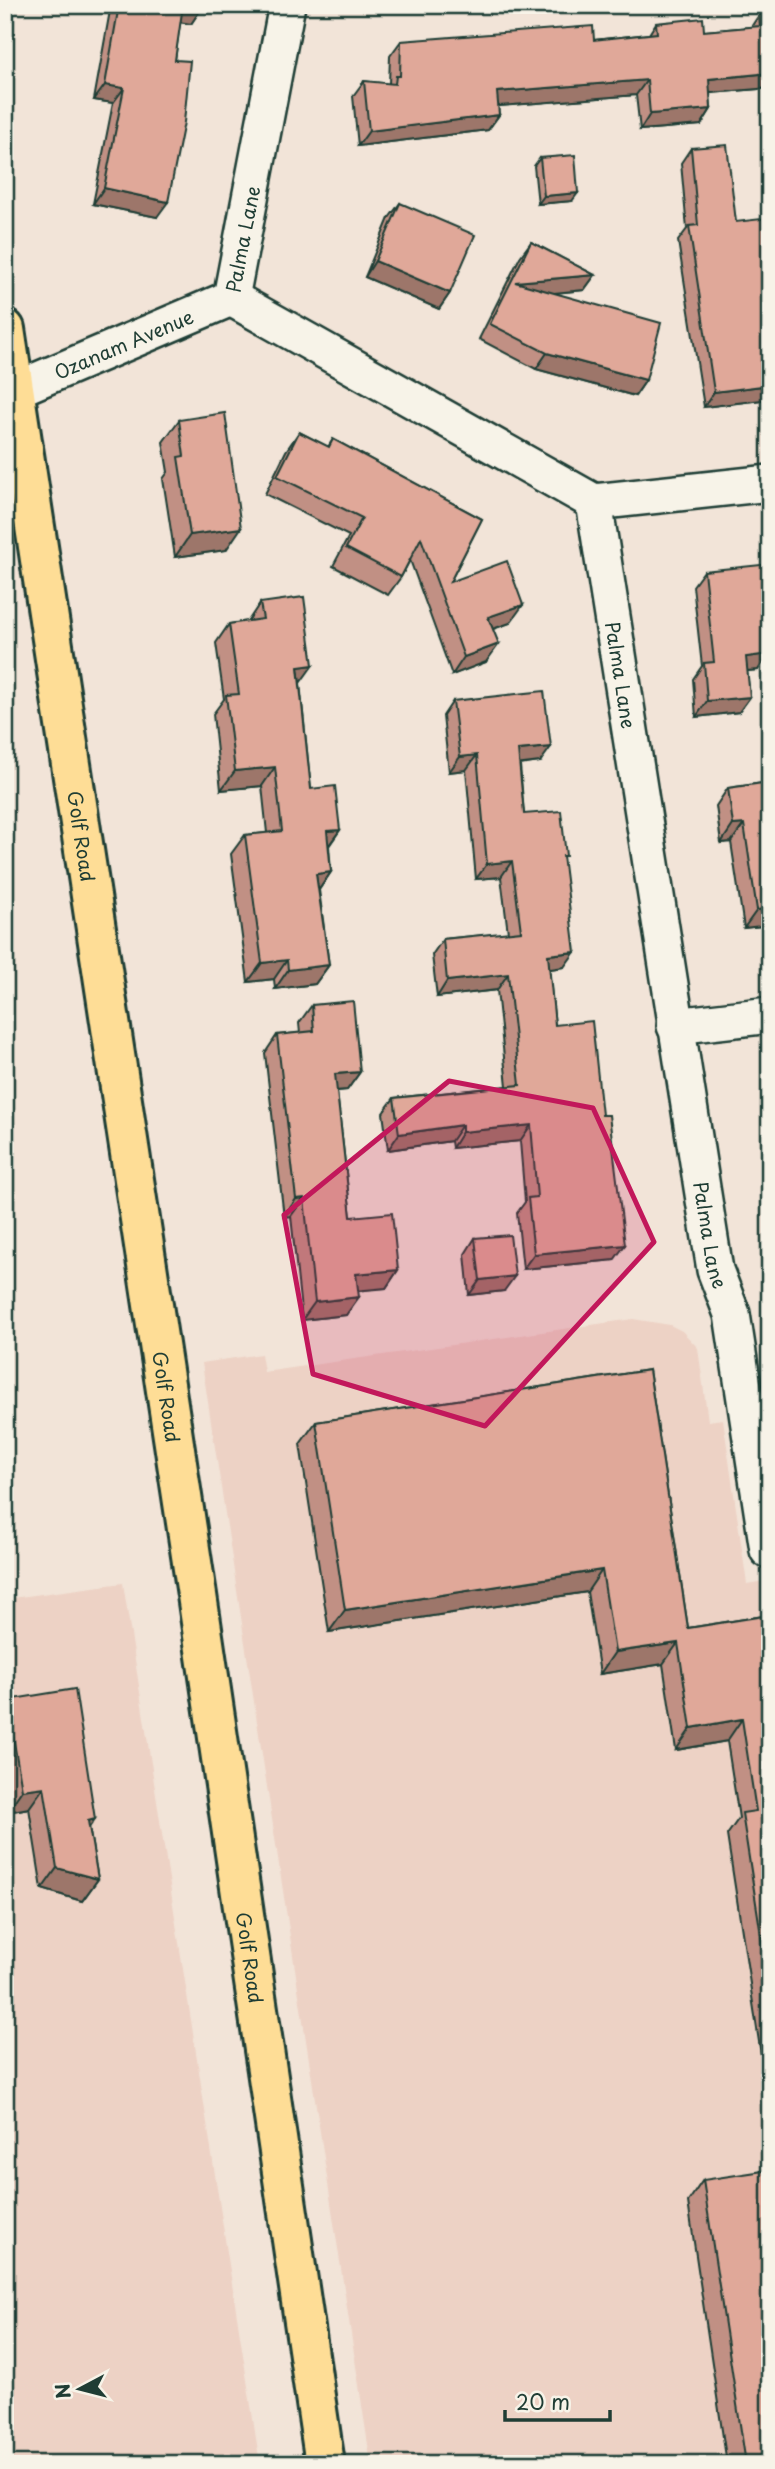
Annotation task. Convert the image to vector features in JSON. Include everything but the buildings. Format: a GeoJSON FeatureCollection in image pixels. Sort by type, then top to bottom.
{"type":"FeatureCollection","features":[{"type":"Feature","properties":{"kind":"main road","name":"Golf Road"},"geometry":{"type":"LineString","coordinates":[[5,329],[10,391],[197,1595],[324,2464]]}},
{"type":"Feature","properties":{"kind":"street","name":"Palma Lane"},"geometry":{"type":"LineString","coordinates":[[287,5],[231,298],[594,502],[715,1270],[732,1314],[768,1550]]}},
{"type":"Feature","properties":{"kind":"street","name":"Ozanam Avenue"},"geometry":{"type":"LineString","coordinates":[[10,391],[231,298]]}},
{"type":"Feature","properties":{"kind":"street"},"geometry":{"type":"LineString","coordinates":[[594,502],[770,483]]}},
{"type":"Feature","properties":{"kind":"street"},"geometry":{"type":"LineString","coordinates":[[675,1026],[770,1015]]}},
{"type":"Feature","properties":{"kind":"highlighted area"},"geometry":{"type":"Polygon","coordinates":[[[449,1081],[593,1108],[654,1242],[485,1426],[313,1374],[284,1215],[449,1081]]]}},
{"type":"Feature","properties":{"kind":"shaded area"},"geometry":{"type":"Polygon","coordinates":[[[633,1319],[670,1325],[682,1331],[698,1348],[708,1421],[723,1419],[747,1584],[770,1580],[770,2464],[371,2464],[202,1363],[261,1354],[264,1372],[633,1319]]]}},
{"type":"Feature","properties":{"kind":"shaded area"},"geometry":{"type":"Polygon","coordinates":[[[123,1583],[260,2464],[5,2464],[5,1599],[123,1583]]]}}]}
